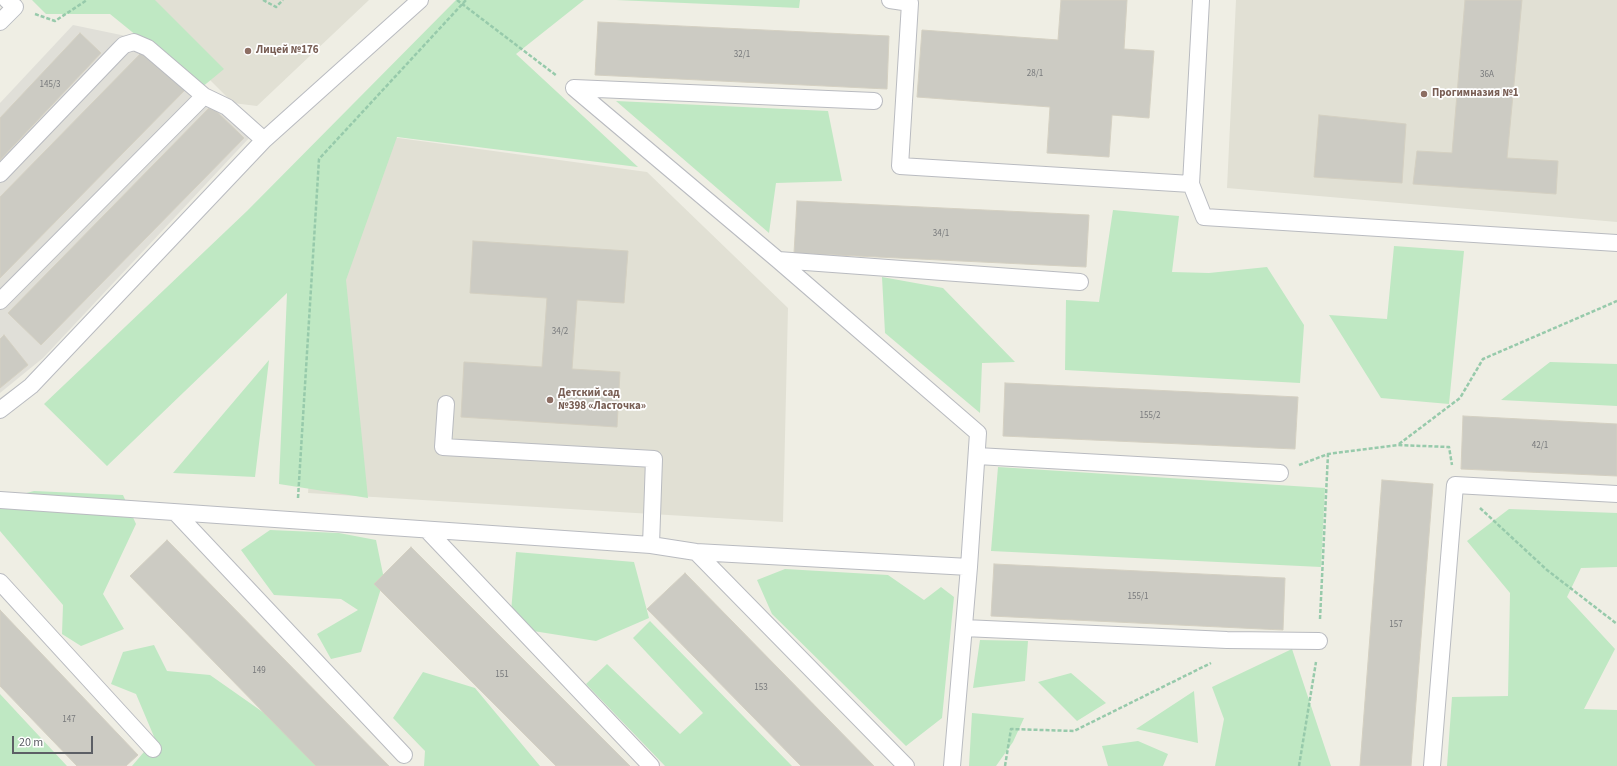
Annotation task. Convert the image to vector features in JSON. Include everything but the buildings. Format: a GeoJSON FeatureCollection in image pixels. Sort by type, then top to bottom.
{"type":"FeatureCollection","features":[{"type":"Feature","properties":{"kind":"lane"},"geometry":{"type":"LineString","coordinates":[[0,410],[31,386],[264,140],[420,0]]}},
{"type":"Feature","properties":{"kind":"lane"},"geometry":{"type":"LineString","coordinates":[[890,0],[910,3],[900,166],[1191,184]]}},
{"type":"Feature","properties":{"kind":"lane"},"geometry":{"type":"LineString","coordinates":[[1201,0],[1191,184],[1204,217],[1617,243]]}},
{"type":"Feature","properties":{"kind":"lane"},"geometry":{"type":"LineString","coordinates":[[0,22],[11,4]]}},
{"type":"Feature","properties":{"kind":"lane"},"geometry":{"type":"LineString","coordinates":[[0,174],[124,45],[134,42],[148,48],[204,96],[227,107],[264,140]]}},
{"type":"Feature","properties":{"kind":"lane"},"geometry":{"type":"LineString","coordinates":[[574,88],[874,100]]}},
{"type":"Feature","properties":{"kind":"lane"},"geometry":{"type":"LineString","coordinates":[[574,88],[778,260],[978,433],[969,567],[952,766]]}},
{"type":"Feature","properties":{"kind":"lane"},"geometry":{"type":"LineString","coordinates":[[0,301],[204,96]]}},
{"type":"Feature","properties":{"kind":"lane"},"geometry":{"type":"LineString","coordinates":[[778,260],[1080,282]]}},
{"type":"Feature","properties":{"kind":"lane"},"geometry":{"type":"LineString","coordinates":[[446,404],[443,447],[654,459],[651,545]]}},
{"type":"Feature","properties":{"kind":"lane"},"geometry":{"type":"LineString","coordinates":[[977,456],[1280,473]]}},
{"type":"Feature","properties":{"kind":"lane"},"geometry":{"type":"LineString","coordinates":[[1432,766],[1455,485],[1617,494]]}},
{"type":"Feature","properties":{"kind":"lane"},"geometry":{"type":"LineString","coordinates":[[0,500],[651,545],[696,552],[969,567]]}},
{"type":"Feature","properties":{"kind":"lane"},"geometry":{"type":"LineString","coordinates":[[176,513],[404,755]]}},
{"type":"Feature","properties":{"kind":"lane"},"geometry":{"type":"LineString","coordinates":[[427,530],[651,766]]}},
{"type":"Feature","properties":{"kind":"lane"},"geometry":{"type":"LineString","coordinates":[[696,552],[906,766]]}},
{"type":"Feature","properties":{"kind":"lane"},"geometry":{"type":"LineString","coordinates":[[0,582],[153,749]]}},
{"type":"Feature","properties":{"kind":"lane"},"geometry":{"type":"LineString","coordinates":[[964,628],[1227,640],[1320,641]]}},
{"type":"Feature","properties":{"kind":"path"},"geometry":{"type":"LineString","coordinates":[[11,4],[55,21],[87,0]]}},
{"type":"Feature","properties":{"kind":"path"},"geometry":{"type":"LineString","coordinates":[[263,0],[276,7],[284,0]]}},
{"type":"Feature","properties":{"kind":"path"},"geometry":{"type":"LineString","coordinates":[[457,0],[574,88]]}},
{"type":"Feature","properties":{"kind":"path"},"geometry":{"type":"LineString","coordinates":[[296,521],[319,158],[466,0]]}},
{"type":"Feature","properties":{"kind":"path"},"geometry":{"type":"LineString","coordinates":[[1398,445],[1460,398],[1483,359],[1617,301]]}},
{"type":"Feature","properties":{"kind":"path"},"geometry":{"type":"LineString","coordinates":[[1299,766],[1320,641],[1328,454]]}},
{"type":"Feature","properties":{"kind":"path"},"geometry":{"type":"LineString","coordinates":[[1005,766],[1011,728],[1074,731],[1222,657],[1227,640]]}},
{"type":"Feature","properties":{"kind":"shaded area","name":"Лицей №176"},"geometry":{"type":"Polygon","coordinates":[[[130,0],[369,0],[257,106],[233,103],[130,0]]]}},
{"type":"Feature","properties":{"kind":"shaded area","name":"Прогимназия №1"},"geometry":{"type":"Polygon","coordinates":[[[1236,0],[1617,0],[1617,222],[1227,188],[1236,0]]]}},
{"type":"Feature","properties":{"kind":"shaded area"},"geometry":{"type":"Polygon","coordinates":[[[73,25],[150,41],[251,136],[43,358],[0,393],[0,103],[73,25]]]}},
{"type":"Feature","properties":{"kind":"shaded area","name":"Детский сад №398 «Ласточка»"},"geometry":{"type":"Polygon","coordinates":[[[384,136],[647,172],[788,308],[783,522],[308,493],[329,176],[384,136]]]}},
{"type":"Feature","properties":{"kind":"green space"},"geometry":{"type":"Polygon","coordinates":[[[32,0],[155,0],[224,69],[201,88],[110,14],[46,14],[32,0]]]}},
{"type":"Feature","properties":{"kind":"green space"},"geometry":{"type":"Polygon","coordinates":[[[456,0],[584,0],[516,54],[638,167],[397,137],[346,280],[368,498],[279,484],[287,293],[107,466],[44,404],[247,211],[456,0]]]}},
{"type":"Feature","properties":{"kind":"green space"},"geometry":{"type":"Polygon","coordinates":[[[616,0],[800,0],[799,8],[616,0]]]}},
{"type":"Feature","properties":{"kind":"green space"},"geometry":{"type":"Polygon","coordinates":[[[616,101],[828,111],[842,181],[776,183],[769,233],[616,101]]]}},
{"type":"Feature","properties":{"kind":"green space"},"geometry":{"type":"Polygon","coordinates":[[[1113,210],[1179,216],[1172,272],[1209,273],[1267,267],[1304,325],[1300,383],[1065,370],[1066,300],[1099,302],[1113,210]]]}},
{"type":"Feature","properties":{"kind":"green space"},"geometry":{"type":"Polygon","coordinates":[[[1394,246],[1464,251],[1449,404],[1381,398],[1329,315],[1387,319],[1394,246]]]}},
{"type":"Feature","properties":{"kind":"green space"},"geometry":{"type":"Polygon","coordinates":[[[882,277],[943,288],[1015,362],[982,363],[980,413],[885,333],[882,277]]]}},
{"type":"Feature","properties":{"kind":"green space"},"geometry":{"type":"Polygon","coordinates":[[[269,360],[255,477],[173,473],[269,360]]]}},
{"type":"Feature","properties":{"kind":"green space"},"geometry":{"type":"Polygon","coordinates":[[[1550,362],[1617,364],[1617,406],[1501,400],[1550,362]]]}},
{"type":"Feature","properties":{"kind":"green space"},"geometry":{"type":"Polygon","coordinates":[[[998,467],[1325,488],[1321,567],[991,551],[998,467]]]}},
{"type":"Feature","properties":{"kind":"green space"},"geometry":{"type":"Polygon","coordinates":[[[34,491],[123,495],[136,524],[103,594],[124,629],[81,646],[62,634],[63,605],[0,531],[0,500],[34,491]]]}},
{"type":"Feature","properties":{"kind":"green space"},"geometry":{"type":"Polygon","coordinates":[[[1509,509],[1617,513],[1617,567],[1581,568],[1567,597],[1615,649],[1584,709],[1617,710],[1617,766],[1447,766],[1452,697],[1508,696],[1510,593],[1467,541],[1509,509]]]}},
{"type":"Feature","properties":{"kind":"green space"},"geometry":{"type":"Polygon","coordinates":[[[270,530],[339,533],[376,540],[384,579],[361,652],[331,659],[317,634],[358,610],[341,599],[274,595],[241,550],[270,530]]]}},
{"type":"Feature","properties":{"kind":"green space"},"geometry":{"type":"Polygon","coordinates":[[[516,552],[634,562],[649,618],[596,641],[527,630],[511,612],[516,552]]]}},
{"type":"Feature","properties":{"kind":"green space"},"geometry":{"type":"Polygon","coordinates":[[[785,569],[888,575],[924,600],[941,587],[954,597],[942,718],[906,746],[772,614],[757,580],[785,569]]]}},
{"type":"Feature","properties":{"kind":"green space"},"geometry":{"type":"Polygon","coordinates":[[[650,621],[792,766],[665,766],[586,684],[607,664],[680,734],[703,713],[633,638],[650,621]]]}},
{"type":"Feature","properties":{"kind":"green space"},"geometry":{"type":"Polygon","coordinates":[[[980,640],[1028,641],[1025,681],[973,688],[980,640]]]}},
{"type":"Feature","properties":{"kind":"green space"},"geometry":{"type":"Polygon","coordinates":[[[154,645],[167,671],[210,675],[287,729],[317,766],[132,766],[155,739],[136,694],[111,684],[123,652],[154,645]]]}},
{"type":"Feature","properties":{"kind":"green space"},"geometry":{"type":"Polygon","coordinates":[[[1292,649],[1331,766],[1215,766],[1224,719],[1212,687],[1292,649]]]}},
{"type":"Feature","properties":{"kind":"green space"},"geometry":{"type":"Polygon","coordinates":[[[423,672],[475,688],[540,766],[424,766],[425,751],[393,718],[423,672]]]}},
{"type":"Feature","properties":{"kind":"green space"},"geometry":{"type":"Polygon","coordinates":[[[1071,673],[1106,703],[1077,721],[1038,682],[1071,673]]]}},
{"type":"Feature","properties":{"kind":"green space"},"geometry":{"type":"Polygon","coordinates":[[[1194,691],[1198,743],[1136,729],[1194,691]]]}},
{"type":"Feature","properties":{"kind":"green space"},"geometry":{"type":"Polygon","coordinates":[[[0,694],[67,766],[0,766],[0,694]]]}},
{"type":"Feature","properties":{"kind":"green space"},"geometry":{"type":"Polygon","coordinates":[[[972,713],[1024,718],[1013,742],[996,766],[969,766],[972,713]]]}},
{"type":"Feature","properties":{"kind":"green space"},"geometry":{"type":"Polygon","coordinates":[[[1138,741],[1168,754],[1163,766],[1108,766],[1102,746],[1138,741]]]}},
{"type":"Feature","properties":{"kind":"place","name":"Лицей №176"},"geometry":{"type":"Point","coordinates":[248,51]}},
{"type":"Feature","properties":{"kind":"place","name":"Прогимназия №1"},"geometry":{"type":"Point","coordinates":[1424,94]}},
{"type":"Feature","properties":{"kind":"place","name":"Детский сад №398 «Ласточка»"},"geometry":{"type":"Point","coordinates":[550,400]}}]}
